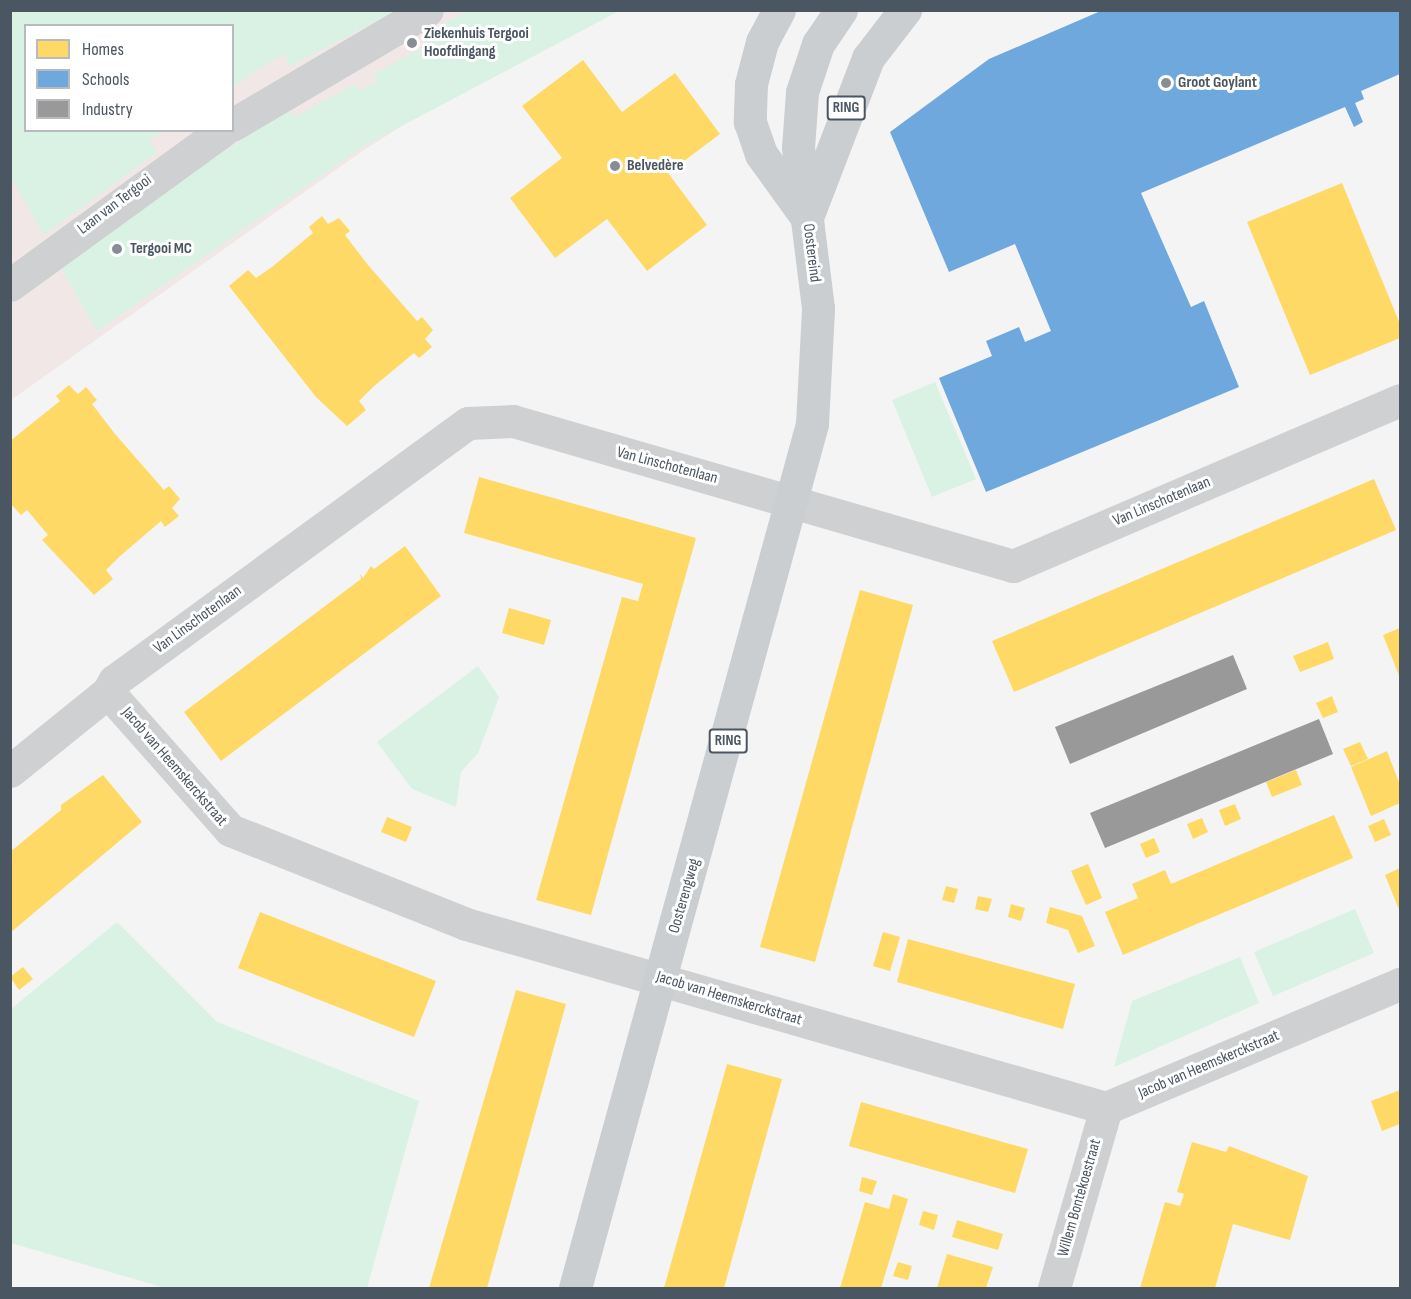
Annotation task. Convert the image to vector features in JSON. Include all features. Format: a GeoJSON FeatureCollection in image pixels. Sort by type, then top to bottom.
{"type":"FeatureCollection","features":[{"type":"Feature","properties":{"kind":"main road","name":"RING"},"geometry":{"type":"LineString","coordinates":[[779,10],[762,42],[751,84],[750,122],[760,154],[807,217]]}},
{"type":"Feature","properties":{"kind":"main road","name":"Oostereind"},"geometry":{"type":"LineString","coordinates":[[794,503],[818,367],[818,308],[798,148],[802,92],[818,44],[841,10]]}},
{"type":"Feature","properties":{"kind":"main road","name":"RING"},"geometry":{"type":"LineString","coordinates":[[807,217],[868,58],[905,10]]}},
{"type":"Feature","properties":{"kind":"main road","name":"Oosterengweg"},"geometry":{"type":"LineString","coordinates":[[575,1288],[794,503]]}},
{"type":"Feature","properties":{"kind":"street"},"geometry":{"type":"LineString","coordinates":[[234,124],[427,10]]}},
{"type":"Feature","properties":{"kind":"street","name":"Laan van Tergooi"},"geometry":{"type":"LineString","coordinates":[[10,285],[220,132]]}},
{"type":"Feature","properties":{"kind":"street","name":"Van Linschotenlaan"},"geometry":{"type":"LineString","coordinates":[[10,771],[108,693],[114,681],[468,423],[513,421],[1013,566],[1401,400]]}},
{"type":"Feature","properties":{"kind":"street","name":"Jacob van Heemskerckstraat"},"geometry":{"type":"LineString","coordinates":[[108,693],[230,830],[466,924],[1106,1108],[1401,984]]}},
{"type":"Feature","properties":{"kind":"street","name":"Willem Bontekoestraat"},"geometry":{"type":"LineString","coordinates":[[1054,1288],[1106,1108]]}},
{"type":"Feature","properties":{"kind":"shaded area","name":"Tergooi MC"},"geometry":{"type":"Polygon","coordinates":[[[11,11],[581,11],[361,152],[11,400],[11,11]]]}},
{"type":"Feature","properties":{"kind":"green space"},"geometry":{"type":"Polygon","coordinates":[[[10,11],[396,11],[290,66],[283,54],[234,85],[234,24],[24,24],[24,132],[162,132],[149,140],[157,152],[44,235],[11,177],[10,11]]]}},
{"type":"Feature","properties":{"kind":"green space"},"geometry":{"type":"Polygon","coordinates":[[[468,11],[619,11],[362,147],[97,331],[61,268],[187,175],[289,110],[293,118],[355,84],[359,91],[377,82],[374,74],[428,45],[423,35],[468,11]]]}},
{"type":"Feature","properties":{"kind":"green space"},"geometry":{"type":"Polygon","coordinates":[[[935,382],[976,479],[932,497],[892,400],[935,382]]]}},
{"type":"Feature","properties":{"kind":"green space"},"geometry":{"type":"Polygon","coordinates":[[[478,666],[499,697],[478,753],[461,772],[456,807],[412,789],[377,742],[478,666]]]}},
{"type":"Feature","properties":{"kind":"green space"},"geometry":{"type":"Polygon","coordinates":[[[1355,909],[1374,953],[1273,996],[1254,952],[1355,909]]]}},
{"type":"Feature","properties":{"kind":"green space"},"geometry":{"type":"Polygon","coordinates":[[[117,922],[217,1022],[419,1101],[367,1288],[165,1288],[11,1243],[11,1009],[117,922]]]}},
{"type":"Feature","properties":{"kind":"green space"},"geometry":{"type":"Polygon","coordinates":[[[1240,957],[1259,1003],[1114,1067],[1132,1001],[1240,957]]]}},
{"type":"Feature","properties":{"kind":"building: Homes","name":"Belvedère"},"geometry":{"type":"Polygon","coordinates":[[[583,60],[622,112],[675,73],[720,134],[668,173],[707,225],[647,271],[607,219],[555,258],[510,198],[562,158],[522,106],[583,60]]]}},
{"type":"Feature","properties":{"kind":"building: Homes"},"geometry":{"type":"Polygon","coordinates":[[[1342,183],[1400,324],[1400,338],[1310,375],[1247,222],[1342,183]]]}},
{"type":"Feature","properties":{"kind":"building: Homes"},"geometry":{"type":"Polygon","coordinates":[[[322,216],[328,224],[339,218],[350,231],[345,235],[368,265],[417,321],[422,317],[433,330],[425,339],[432,347],[419,358],[414,353],[373,387],[359,401],[366,410],[347,426],[316,397],[229,286],[248,270],[256,278],[272,267],[313,233],[309,227],[322,216]]]}},
{"type":"Feature","properties":{"kind":"building: Homes"},"geometry":{"type":"Polygon","coordinates":[[[69,385],[78,394],[86,387],[97,400],[92,404],[115,434],[164,490],[169,486],[180,499],[172,508],[179,516],[165,527],[161,521],[119,557],[106,570],[113,579],[94,595],[42,540],[48,535],[27,510],[21,515],[10,503],[10,441],[60,401],[56,396],[69,385]]]}},
{"type":"Feature","properties":{"kind":"building: Homes"},"geometry":{"type":"Polygon","coordinates":[[[479,477],[696,538],[591,915],[536,900],[622,597],[638,601],[643,584],[464,533],[479,477]]]}},
{"type":"Feature","properties":{"kind":"building: Homes"},"geometry":{"type":"Polygon","coordinates":[[[1374,479],[1396,530],[1014,692],[992,641],[1374,479]]]}},
{"type":"Feature","properties":{"kind":"building: Homes"},"geometry":{"type":"Polygon","coordinates":[[[405,546],[441,596],[221,761],[184,712],[361,579],[360,574],[363,578],[371,566],[374,569],[405,546]]]}},
{"type":"Feature","properties":{"kind":"building: Homes"},"geometry":{"type":"Polygon","coordinates":[[[860,590],[913,605],[815,962],[760,947],[860,590]]]}},
{"type":"Feature","properties":{"kind":"building: Homes"},"geometry":{"type":"Polygon","coordinates":[[[509,608],[551,620],[544,645],[502,633],[509,608]]]}},
{"type":"Feature","properties":{"kind":"building: Homes"},"geometry":{"type":"Polygon","coordinates":[[[1400,628],[1400,678],[1383,635],[1400,628]]]}},
{"type":"Feature","properties":{"kind":"building: Homes"},"geometry":{"type":"Polygon","coordinates":[[[1328,642],[1334,659],[1300,672],[1293,656],[1328,642]]]}},
{"type":"Feature","properties":{"kind":"building: Homes"},"geometry":{"type":"Polygon","coordinates":[[[1332,696],[1338,712],[1323,718],[1316,703],[1332,696]]]}},
{"type":"Feature","properties":{"kind":"building: Homes"},"geometry":{"type":"Polygon","coordinates":[[[1360,742],[1368,759],[1351,766],[1343,749],[1360,742]]]}},
{"type":"Feature","properties":{"kind":"building: Homes"},"geometry":{"type":"Polygon","coordinates":[[[1387,751],[1400,785],[1400,803],[1371,816],[1351,767],[1387,751]]]}},
{"type":"Feature","properties":{"kind":"building: Homes"},"geometry":{"type":"Polygon","coordinates":[[[1296,770],[1302,785],[1272,797],[1266,782],[1296,770]]]}},
{"type":"Feature","properties":{"kind":"building: Homes"},"geometry":{"type":"Polygon","coordinates":[[[103,775],[142,822],[10,933],[10,852],[61,810],[61,805],[103,775]]]}},
{"type":"Feature","properties":{"kind":"building: Homes"},"geometry":{"type":"Polygon","coordinates":[[[1235,804],[1241,819],[1225,826],[1219,810],[1235,804]]]}},
{"type":"Feature","properties":{"kind":"building: Homes"},"geometry":{"type":"Polygon","coordinates":[[[1334,815],[1353,858],[1123,955],[1105,912],[1138,898],[1132,884],[1165,870],[1171,884],[1334,815]]]}},
{"type":"Feature","properties":{"kind":"building: Homes"},"geometry":{"type":"Polygon","coordinates":[[[387,817],[412,827],[406,842],[381,832],[387,817]]]}},
{"type":"Feature","properties":{"kind":"building: Homes"},"geometry":{"type":"Polygon","coordinates":[[[1202,818],[1208,832],[1193,839],[1187,824],[1202,818]]]}},
{"type":"Feature","properties":{"kind":"building: Homes"},"geometry":{"type":"Polygon","coordinates":[[[1384,819],[1391,835],[1375,842],[1368,826],[1384,819]]]}},
{"type":"Feature","properties":{"kind":"building: Homes"},"geometry":{"type":"Polygon","coordinates":[[[1154,838],[1160,852],[1146,858],[1140,844],[1154,838]]]}},
{"type":"Feature","properties":{"kind":"building: Homes"},"geometry":{"type":"Polygon","coordinates":[[[1088,864],[1102,898],[1086,905],[1071,871],[1088,864]]]}},
{"type":"Feature","properties":{"kind":"building: Homes"},"geometry":{"type":"Polygon","coordinates":[[[1400,868],[1400,912],[1385,875],[1400,868]]]}},
{"type":"Feature","properties":{"kind":"building: Homes"},"geometry":{"type":"Polygon","coordinates":[[[946,886],[958,889],[954,903],[942,900],[946,886]]]}},
{"type":"Feature","properties":{"kind":"building: Homes"},"geometry":{"type":"Polygon","coordinates":[[[978,896],[992,899],[988,912],[975,909],[978,896]]]}},
{"type":"Feature","properties":{"kind":"building: Homes"},"geometry":{"type":"Polygon","coordinates":[[[1011,904],[1025,908],[1021,921],[1008,917],[1011,904]]]}},
{"type":"Feature","properties":{"kind":"building: Homes"},"geometry":{"type":"Polygon","coordinates":[[[1050,907],[1082,916],[1095,946],[1078,953],[1068,930],[1046,923],[1050,907]]]}},
{"type":"Feature","properties":{"kind":"building: Homes"},"geometry":{"type":"Polygon","coordinates":[[[260,912],[436,981],[414,1037],[238,968],[260,912]]]}},
{"type":"Feature","properties":{"kind":"building: Homes"},"geometry":{"type":"Polygon","coordinates":[[[883,932],[900,937],[890,971],[873,966],[883,932]]]}},
{"type":"Feature","properties":{"kind":"building: Homes"},"geometry":{"type":"Polygon","coordinates":[[[908,939],[1075,984],[1063,1029],[897,982],[908,939]]]}},
{"type":"Feature","properties":{"kind":"building: Homes"},"geometry":{"type":"Polygon","coordinates":[[[23,967],[33,979],[19,990],[10,977],[23,967]]]}},
{"type":"Feature","properties":{"kind":"building: Homes"},"geometry":{"type":"Polygon","coordinates":[[[516,990],[566,1004],[487,1288],[429,1288],[516,990]]]}},
{"type":"Feature","properties":{"kind":"building: Homes"},"geometry":{"type":"Polygon","coordinates":[[[727,1064],[782,1079],[724,1288],[664,1288],[727,1064]]]}},
{"type":"Feature","properties":{"kind":"building: Homes"},"geometry":{"type":"Polygon","coordinates":[[[1400,1090],[1400,1124],[1382,1131],[1371,1101],[1400,1090]]]}},
{"type":"Feature","properties":{"kind":"building: Homes"},"geometry":{"type":"Polygon","coordinates":[[[861,1102],[1028,1149],[1015,1193],[849,1146],[861,1102]]]}},
{"type":"Feature","properties":{"kind":"building: Homes"},"geometry":{"type":"Polygon","coordinates":[[[1192,1142],[1226,1152],[1229,1146],[1308,1176],[1290,1240],[1233,1224],[1215,1288],[1140,1288],[1165,1202],[1180,1206],[1184,1194],[1177,1192],[1192,1142]]]}},
{"type":"Feature","properties":{"kind":"building: Homes"},"geometry":{"type":"Polygon","coordinates":[[[862,1177],[877,1181],[872,1195],[859,1191],[862,1177]]]}},
{"type":"Feature","properties":{"kind":"building: Homes"},"geometry":{"type":"Polygon","coordinates":[[[893,1194],[908,1199],[881,1288],[840,1288],[865,1202],[889,1209],[893,1194]]]}},
{"type":"Feature","properties":{"kind":"building: Homes"},"geometry":{"type":"Polygon","coordinates":[[[923,1211],[938,1215],[934,1230],[919,1225],[923,1211]]]}},
{"type":"Feature","properties":{"kind":"building: Homes"},"geometry":{"type":"Polygon","coordinates":[[[957,1220],[1003,1234],[998,1250],[952,1237],[957,1220]]]}},
{"type":"Feature","properties":{"kind":"building: Homes"},"geometry":{"type":"Polygon","coordinates":[[[947,1254],[993,1267],[986,1288],[937,1288],[947,1254]]]}},
{"type":"Feature","properties":{"kind":"building: Homes"},"geometry":{"type":"Polygon","coordinates":[[[898,1262],[912,1266],[908,1280],[893,1276],[898,1262]]]}},
{"type":"Feature","properties":{"kind":"building: Schools"},"geometry":{"type":"Polygon","coordinates":[[[1103,10],[1400,10],[1400,74],[1361,91],[1364,99],[1355,103],[1363,122],[1354,127],[1345,107],[1141,193],[1191,307],[1204,301],[1239,387],[986,492],[939,378],[992,356],[986,341],[1019,327],[1025,342],[1051,331],[1015,244],[949,272],[890,132],[989,59],[1103,10]]]}},
{"type":"Feature","properties":{"kind":"building: Industry"},"geometry":{"type":"Polygon","coordinates":[[[1233,655],[1247,689],[1070,764],[1055,727],[1233,655]]]}},
{"type":"Feature","properties":{"kind":"building: Industry"},"geometry":{"type":"Polygon","coordinates":[[[1319,719],[1333,754],[1105,848],[1090,813],[1319,719]]]}},
{"type":"Feature","properties":{"kind":"place","name":"Ziekenhuis Tergooi Hoofdingang"},"geometry":{"type":"Point","coordinates":[412,43]}},
{"type":"Feature","properties":{"kind":"place","name":"Groot Goylant"},"geometry":{"type":"Point","coordinates":[1166,83]}},
{"type":"Feature","properties":{"kind":"place","name":"Belvedère"},"geometry":{"type":"Point","coordinates":[615,166]}},
{"type":"Feature","properties":{"kind":"place","name":"Tergooi MC"},"geometry":{"type":"Point","coordinates":[117,249]}}]}
